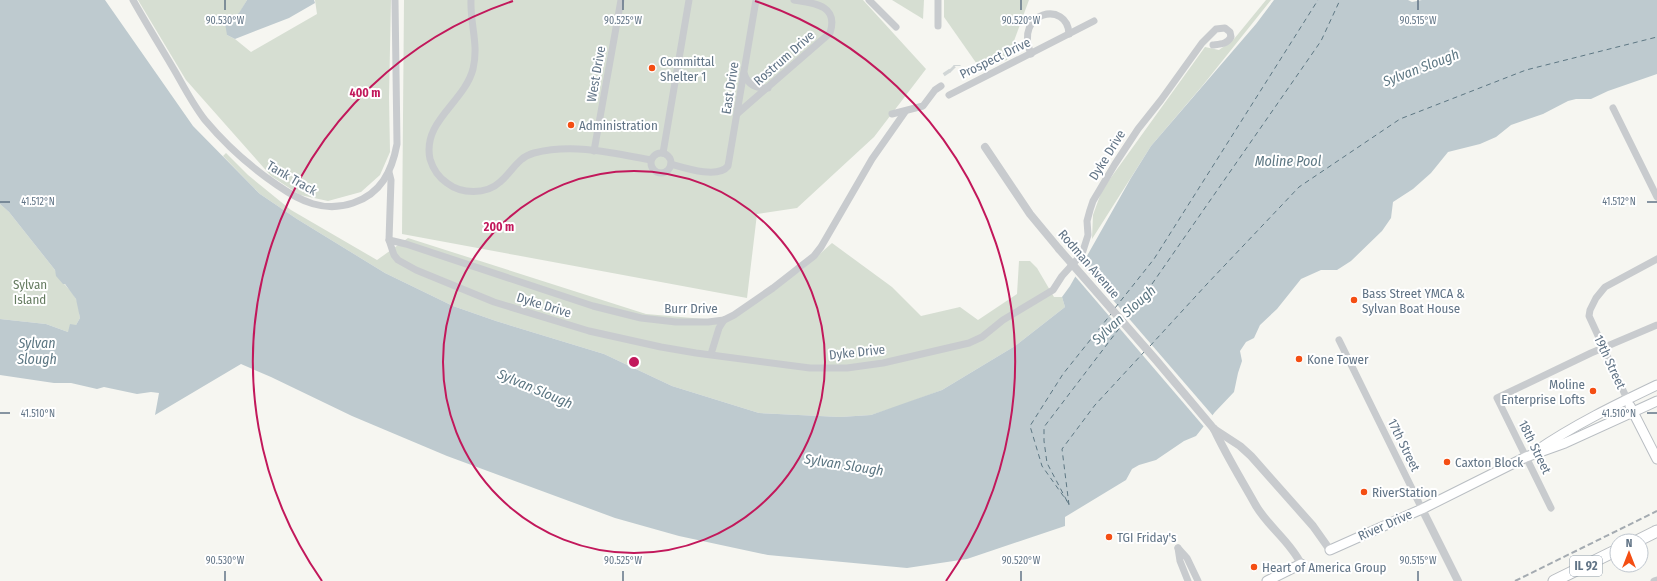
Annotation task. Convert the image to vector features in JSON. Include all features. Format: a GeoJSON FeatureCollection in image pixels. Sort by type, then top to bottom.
{"type":"FeatureCollection","features":[{"type":"Feature","properties":{"kind":"main road","name":"River Drive"},"geometry":{"type":"LineString","coordinates":[[1330,550],[1422,509],[1526,457],[1564,433],[1627,399],[1657,385]]}},
{"type":"Feature","properties":{"kind":"main road","name":"19th Street"},"geometry":{"type":"LineString","coordinates":[[1627,399],[1657,459]]}},
{"type":"Feature","properties":{"kind":"main road","name":"River Drive"},"geometry":{"type":"LineString","coordinates":[[1526,457],[1566,443],[1657,400]]}},
{"type":"Feature","properties":{"kind":"main road","name":"IL 92"},"geometry":{"type":"LineString","coordinates":[[1554,581],[1609,554]]}},
{"type":"Feature","properties":{"kind":"main road"},"geometry":{"type":"LineString","coordinates":[[1267,581],[1301,564]]}},
{"type":"Feature","properties":{"kind":"street","name":"Tank Track"},"geometry":{"type":"LineString","coordinates":[[133,0],[204,118],[233,151],[254,169],[284,190],[301,200],[325,207],[340,206],[358,202],[384,180],[389,172],[397,144],[395,0]]}},
{"type":"Feature","properties":{"kind":"street"},"geometry":{"type":"LineString","coordinates":[[471,0],[476,43],[472,71],[460,95],[432,130],[429,141],[428,148],[432,163],[438,175],[445,182],[458,189],[480,191],[492,187],[500,182],[514,166],[532,153],[568,149],[594,151],[651,160]]}},
{"type":"Feature","properties":{"kind":"street","name":"West Drive"},"geometry":{"type":"LineString","coordinates":[[594,151],[621,0]]}},
{"type":"Feature","properties":{"kind":"street"},"geometry":{"type":"LineString","coordinates":[[663,153],[689,0]]}},
{"type":"Feature","properties":{"kind":"street","name":"East Drive"},"geometry":{"type":"LineString","coordinates":[[671,164],[712,173],[726,169],[728,166],[756,0]]}},
{"type":"Feature","properties":{"kind":"street","name":"Rostrum Drive"},"geometry":{"type":"LineString","coordinates":[[738,113],[826,37],[831,29],[830,13],[823,6],[794,0]]}},
{"type":"Feature","properties":{"kind":"street"},"geometry":{"type":"LineString","coordinates":[[869,0],[896,27]]}},
{"type":"Feature","properties":{"kind":"street"},"geometry":{"type":"LineString","coordinates":[[938,0],[938,26]]}},
{"type":"Feature","properties":{"kind":"street"},"geometry":{"type":"LineString","coordinates":[[1031,54],[1028,42],[1029,28],[1035,17],[1040,14],[1050,12],[1061,15],[1065,18],[1069,28],[1069,34]]}},
{"type":"Feature","properties":{"kind":"street","name":"Prospect Drive"},"geometry":{"type":"LineString","coordinates":[[948,95],[1094,21]]}},
{"type":"Feature","properties":{"kind":"street","name":"Dyke Drive"},"geometry":{"type":"LineString","coordinates":[[389,172],[391,180],[389,240],[394,255],[398,260],[406,265],[494,302],[617,338],[662,347],[788,366],[810,368],[847,368],[920,355],[968,343],[982,337],[1003,320],[1053,290],[1062,276],[1082,254],[1087,240],[1087,221],[1091,205],[1128,142],[1202,43],[1216,29],[1225,28],[1230,32],[1231,37],[1229,41],[1224,44],[1213,45]]}},
{"type":"Feature","properties":{"kind":"street"},"geometry":{"type":"LineString","coordinates":[[744,73],[746,80],[753,86],[758,88],[768,88]]}},
{"type":"Feature","properties":{"kind":"street"},"geometry":{"type":"LineString","coordinates":[[892,114],[905,112],[923,106],[940,86]]}},
{"type":"Feature","properties":{"kind":"street"},"geometry":{"type":"LineString","coordinates":[[1613,108],[1657,197]]}},
{"type":"Feature","properties":{"kind":"street","name":"Burr Drive"},"geometry":{"type":"LineString","coordinates":[[389,240],[406,244],[613,312],[641,318],[676,322],[708,322],[724,320],[747,307],[818,252],[872,160],[905,112]]}},
{"type":"Feature","properties":{"kind":"street","name":"Rodman Avenue"},"geometry":{"type":"LineString","coordinates":[[984,147],[1030,214],[1214,428]]}},
{"type":"Feature","properties":{"kind":"street"},"geometry":{"type":"LineString","coordinates":[[663,153],[669,156],[671,164],[666,172],[659,173],[652,167],[651,160],[654,155],[663,153]]}},
{"type":"Feature","properties":{"kind":"street","name":"19th Street"},"geometry":{"type":"LineString","coordinates":[[1627,399],[1590,316],[1590,307],[1605,288],[1657,259]]}},
{"type":"Feature","properties":{"kind":"street"},"geometry":{"type":"LineString","coordinates":[[711,354],[719,328],[724,320]]}},
{"type":"Feature","properties":{"kind":"street"},"geometry":{"type":"LineString","coordinates":[[1603,348],[1657,325]]}},
{"type":"Feature","properties":{"kind":"street","name":"17th Street"},"geometry":{"type":"LineString","coordinates":[[1339,340],[1458,581]]}},
{"type":"Feature","properties":{"kind":"street","name":"18th Street"},"geometry":{"type":"LineString","coordinates":[[1551,508],[1497,398],[1603,348]]}},
{"type":"Feature","properties":{"kind":"street"},"geometry":{"type":"LineString","coordinates":[[1214,428],[1247,452],[1313,526],[1330,550]]}},
{"type":"Feature","properties":{"kind":"street"},"geometry":{"type":"LineString","coordinates":[[1214,428],[1225,452],[1253,500],[1267,520],[1296,554],[1301,564]]}},
{"type":"Feature","properties":{"kind":"street"},"geometry":{"type":"LineString","coordinates":[[1188,581],[1180,561],[1178,548],[1187,558],[1198,581]]}},
{"type":"Feature","properties":{"kind":"green space"},"geometry":{"type":"Polygon","coordinates":[[[138,0],[247,0],[227,35],[235,39],[251,52],[317,14],[315,0],[391,0],[389,97],[390,152],[380,175],[361,192],[328,201],[300,195],[271,176],[186,80],[138,0]]]}},
{"type":"Feature","properties":{"kind":"green space"},"geometry":{"type":"Polygon","coordinates":[[[404,0],[863,0],[926,69],[874,137],[797,208],[757,214],[747,298],[402,234],[404,0]]]}},
{"type":"Feature","properties":{"kind":"green space"},"geometry":{"type":"Polygon","coordinates":[[[892,0],[924,0],[923,19],[892,0]]]}},
{"type":"Feature","properties":{"kind":"green space"},"geometry":{"type":"Polygon","coordinates":[[[944,0],[1029,0],[1007,60],[979,67],[944,17],[944,0]]]}},
{"type":"Feature","properties":{"kind":"green space"},"geometry":{"type":"Polygon","coordinates":[[[1266,0],[1271,0],[1203,85],[1151,146],[1092,239],[1093,215],[1102,190],[1205,47],[1219,50],[1234,39],[1266,0]]]}},
{"type":"Feature","properties":{"kind":"green space"},"geometry":{"type":"Polygon","coordinates":[[[226,153],[248,175],[291,210],[377,260],[408,238],[646,314],[727,321],[803,269],[832,243],[892,287],[921,316],[960,307],[978,320],[1017,294],[1019,261],[1030,261],[1037,268],[1054,297],[1062,297],[1065,307],[1015,346],[942,390],[899,406],[871,415],[840,417],[759,413],[672,386],[604,354],[496,321],[453,306],[385,273],[297,219],[260,194],[223,156],[226,153]]]}},
{"type":"Feature","properties":{"kind":"green space","name":"Sylvan Island"},"geometry":{"type":"Polygon","coordinates":[[[0,204],[9,212],[55,270],[59,278],[74,295],[80,318],[76,325],[68,332],[46,324],[0,319],[0,204]]]}},
{"type":"Feature","properties":{"kind":"water","name":"Moline Pool"},"geometry":{"type":"Polygon","coordinates":[[[0,0],[105,0],[193,126],[260,194],[297,219],[385,273],[453,306],[496,321],[604,354],[672,386],[759,413],[840,417],[871,415],[942,390],[1015,346],[1065,307],[1062,297],[1070,286],[1131,178],[1151,146],[1256,24],[1274,0],[1408,0],[1412,2],[1422,0],[1657,0],[1657,74],[1608,91],[1591,99],[1576,99],[1568,101],[1543,114],[1511,125],[1496,137],[1480,144],[1448,152],[1431,173],[1413,189],[1393,202],[1391,218],[1382,231],[1351,261],[1337,270],[1321,270],[1301,279],[1277,309],[1260,325],[1254,338],[1246,342],[1240,351],[1242,361],[1234,392],[1215,412],[1196,436],[1184,441],[1156,460],[1139,465],[1132,469],[1126,480],[1065,517],[1065,526],[967,559],[907,568],[768,555],[679,536],[615,518],[447,456],[352,416],[241,364],[155,415],[159,393],[151,392],[137,394],[104,387],[97,389],[71,383],[54,383],[0,375],[0,319],[46,324],[68,332],[70,324],[76,325],[80,318],[76,299],[65,284],[63,284],[56,276],[55,270],[9,212],[0,204],[0,0]]]}},
{"type":"Feature","properties":{"kind":"water"},"geometry":{"type":"Polygon","coordinates":[[[247,0],[314,0],[315,3],[289,18],[235,39],[227,35],[225,23],[239,13],[247,0]]]}},
{"type":"Feature","properties":{"kind":"pier"},"geometry":{"type":"Polygon","coordinates":[[[1081,263],[1214,417],[1205,428],[1074,275],[1081,263]]]}},
{"type":"Feature","properties":{"kind":"ferry route"},"geometry":{"type":"LineString","coordinates":[[1115,308],[1154,259],[1318,0]]}},
{"type":"Feature","properties":{"kind":"ferry route"},"geometry":{"type":"LineString","coordinates":[[1125,320],[1152,284],[1321,41],[1340,0]]}},
{"type":"Feature","properties":{"kind":"ferry route"},"geometry":{"type":"LineString","coordinates":[[1150,346],[1299,187],[1400,119],[1526,70],[1657,37]]}},
{"type":"Feature","properties":{"kind":"ferry route"},"geometry":{"type":"LineString","coordinates":[[1069,504],[1042,466],[1030,426],[1063,374],[1111,314]]}},
{"type":"Feature","properties":{"kind":"ferry route"},"geometry":{"type":"LineString","coordinates":[[1067,501],[1047,463],[1044,427],[1121,326]]}},
{"type":"Feature","properties":{"kind":"ferry route"},"geometry":{"type":"LineString","coordinates":[[1069,505],[1062,449],[1095,405],[1145,351]]}},
{"type":"Feature","properties":{"kind":"railway"},"geometry":{"type":"LineString","coordinates":[[1515,581],[1657,511]]}},
{"type":"Feature","properties":{"kind":"place","name":"Committal Shelter 1"},"geometry":{"type":"Point","coordinates":[652,68]}},
{"type":"Feature","properties":{"kind":"place","name":"Administration"},"geometry":{"type":"Point","coordinates":[571,125]}},
{"type":"Feature","properties":{"kind":"place","name":"Bass Street YMCA & Sylvan Boat House"},"geometry":{"type":"Point","coordinates":[1354,300]}},
{"type":"Feature","properties":{"kind":"place","name":"Kone Tower"},"geometry":{"type":"Point","coordinates":[1299,359]}},
{"type":"Feature","properties":{"kind":"place","name":"Moline Enterprise Lofts"},"geometry":{"type":"Point","coordinates":[1593,391]}},
{"type":"Feature","properties":{"kind":"place","name":"Caxton Block"},"geometry":{"type":"Point","coordinates":[1447,462]}},
{"type":"Feature","properties":{"kind":"place","name":"RiverStation"},"geometry":{"type":"Point","coordinates":[1364,492]}},
{"type":"Feature","properties":{"kind":"place","name":"TGI Friday's"},"geometry":{"type":"Point","coordinates":[1109,537]}},
{"type":"Feature","properties":{"kind":"place","name":"Heart of America Group"},"geometry":{"type":"Point","coordinates":[1254,567]}},
{"type":"Feature","properties":{"kind":"water label","name":"Sylvan Slough"},"geometry":{"type":"Point","coordinates":[1421,68]}},
{"type":"Feature","properties":{"kind":"water label","name":"Sylvan Slough"},"geometry":{"type":"Point","coordinates":[1124,315]}},
{"type":"Feature","properties":{"kind":"water label","name":"Sylvan Slough"},"geometry":{"type":"Point","coordinates":[37,352]}},
{"type":"Feature","properties":{"kind":"water label","name":"Sylvan Slough"},"geometry":{"type":"Point","coordinates":[535,389]}},
{"type":"Feature","properties":{"kind":"water label","name":"Sylvan Slough"},"geometry":{"type":"Point","coordinates":[844,465]}}]}
